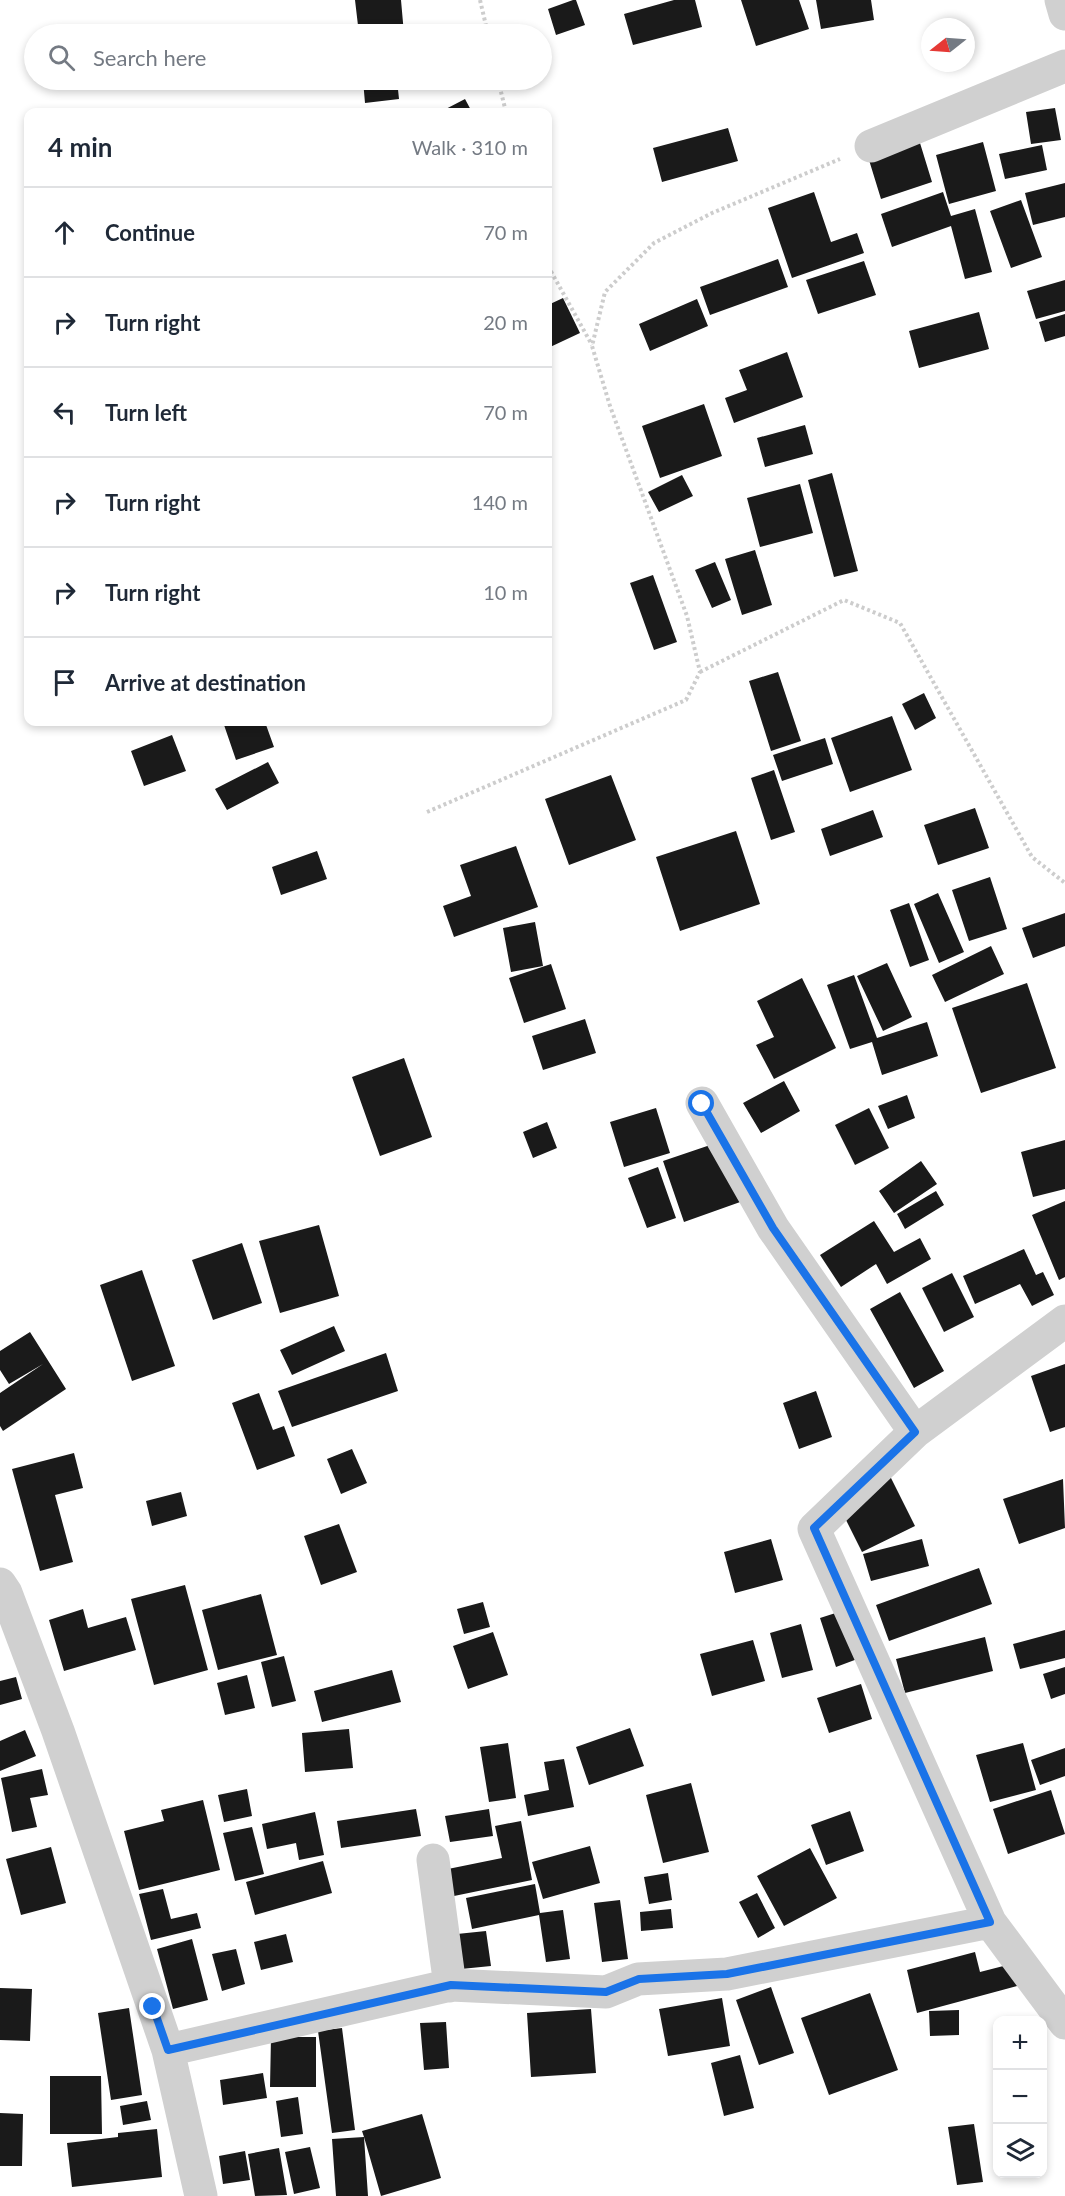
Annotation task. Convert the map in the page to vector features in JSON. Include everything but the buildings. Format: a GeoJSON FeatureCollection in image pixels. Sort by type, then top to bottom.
{"type":"FeatureCollection","features":[{"type":"Feature","properties":{"kind":"street"},"geometry":{"type":"LineString","coordinates":[[1061,0],[1065,14]]}},
{"type":"Feature","properties":{"kind":"street"},"geometry":{"type":"LineString","coordinates":[[871,146],[1065,66]]}},
{"type":"Feature","properties":{"kind":"street"},"geometry":{"type":"LineString","coordinates":[[702,1104],[773,1228],[915,1432]]}},
{"type":"Feature","properties":{"kind":"street"},"geometry":{"type":"LineString","coordinates":[[1065,1321],[915,1432],[814,1528],[990,1922],[1065,2023]]}},
{"type":"Feature","properties":{"kind":"street"},"geometry":{"type":"LineString","coordinates":[[0,1584],[6,1593],[58,1731],[168,2050],[201,2196]]}},
{"type":"Feature","properties":{"kind":"street"},"geometry":{"type":"LineString","coordinates":[[433,1860],[450,1986]]}},
{"type":"Feature","properties":{"kind":"street"},"geometry":{"type":"LineString","coordinates":[[168,2050],[450,1986],[606,1992],[639,1979],[727,1974],[990,1922]]}},
{"type":"Feature","properties":{"kind":"path"},"geometry":{"type":"LineString","coordinates":[[480,0],[486,24]]}},
{"type":"Feature","properties":{"kind":"path"},"geometry":{"type":"LineString","coordinates":[[500,90],[505,108]]}},
{"type":"Feature","properties":{"kind":"path"},"geometry":{"type":"LineString","coordinates":[[592,346],[605,292],[654,243],[712,213],[871,146]]}},
{"type":"Feature","properties":{"kind":"path"},"geometry":{"type":"LineString","coordinates":[[552,273],[592,346],[610,406],[687,616],[700,672]]}},
{"type":"Feature","properties":{"kind":"path"},"geometry":{"type":"LineString","coordinates":[[427,812],[686,700],[700,672],[844,600],[900,623],[1032,857],[1065,883]]}},
{"type":"Feature","properties":{"kind":"route"},"geometry":{"type":"LineString","coordinates":[[153,2007],[168,2050],[451,1985],[606,1992],[639,1979],[727,1974],[990,1922],[814,1528],[915,1432],[773,1228],[702,1104]]}}]}
